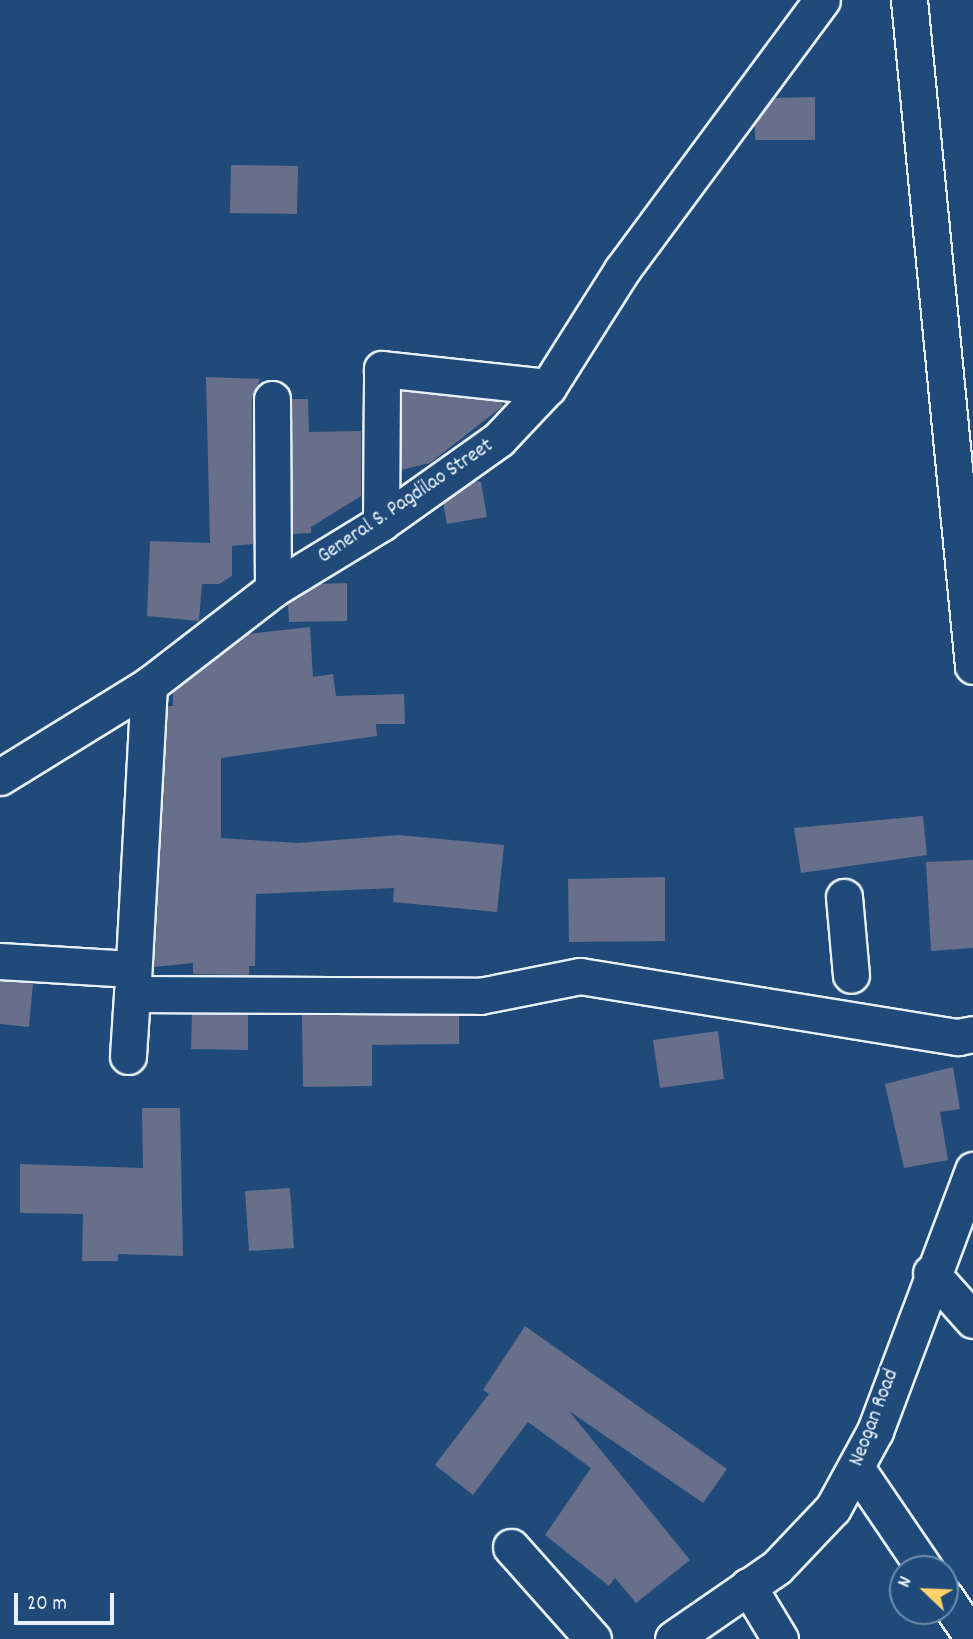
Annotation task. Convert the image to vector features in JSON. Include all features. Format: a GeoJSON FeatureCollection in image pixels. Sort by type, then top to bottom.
{"type":"FeatureCollection","features":[{"type":"Feature","properties":{"kind":"street","name":"General S. Pagdilao Street"},"geometry":{"type":"LineString","coordinates":[[0,777],[149,685],[273,589],[381,523],[499,439],[548,387],[622,270],[822,0]]}},
{"type":"Feature","properties":{"kind":"street"},"geometry":{"type":"LineString","coordinates":[[909,0],[973,666]]}},
{"type":"Feature","properties":{"kind":"street"},"geometry":{"type":"LineString","coordinates":[[381,523],[382,369],[548,387]]}},
{"type":"Feature","properties":{"kind":"street"},"geometry":{"type":"LineString","coordinates":[[272,399],[273,589]]}},
{"type":"Feature","properties":{"kind":"street"},"geometry":{"type":"LineString","coordinates":[[128,1056],[149,685]]}},
{"type":"Feature","properties":{"kind":"street"},"geometry":{"type":"LineString","coordinates":[[844,897],[851,975]]}},
{"type":"Feature","properties":{"kind":"street"},"geometry":{"type":"LineString","coordinates":[[0,961],[132,981],[480,996],[580,976],[958,1037],[973,1034]]}},
{"type":"Feature","properties":{"kind":"street","name":"Neogan Road"},"geometry":{"type":"LineString","coordinates":[[673,1639],[803,1545],[857,1469],[973,1170]]}},
{"type":"Feature","properties":{"kind":"street"},"geometry":{"type":"LineString","coordinates":[[931,1273],[973,1320]]}},
{"type":"Feature","properties":{"kind":"street"},"geometry":{"type":"LineString","coordinates":[[857,1469],[915,1555]]}},
{"type":"Feature","properties":{"kind":"street"},"geometry":{"type":"LineString","coordinates":[[510,1547],[593,1639]]}},
{"type":"Feature","properties":{"kind":"street"},"geometry":{"type":"LineString","coordinates":[[748,1586],[780,1639]]}},
{"type":"Feature","properties":{"kind":"street"},"geometry":{"type":"LineString","coordinates":[[959,1618],[973,1638]]}},
{"type":"Feature","properties":{"kind":"building"},"geometry":{"type":"Polygon","coordinates":[[[815,97],[815,140],[755,140],[755,125],[775,98],[815,97]]]}},
{"type":"Feature","properties":{"kind":"building"},"geometry":{"type":"Polygon","coordinates":[[[231,165],[298,166],[297,214],[230,213],[231,165]]]}},
{"type":"Feature","properties":{"kind":"building"},"geometry":{"type":"Polygon","coordinates":[[[206,377],[260,379],[252,399],[253,544],[232,546],[232,576],[219,584],[202,584],[199,621],[147,616],[150,541],[210,543],[206,377]]]}},
{"type":"Feature","properties":{"kind":"building"},"geometry":{"type":"Polygon","coordinates":[[[402,391],[501,402],[503,406],[430,463],[401,470],[402,391]]]}},
{"type":"Feature","properties":{"kind":"building"},"geometry":{"type":"Polygon","coordinates":[[[292,399],[308,399],[309,432],[361,431],[361,496],[311,527],[311,533],[293,534],[292,399]]]}},
{"type":"Feature","properties":{"kind":"building"},"geometry":{"type":"Polygon","coordinates":[[[474,481],[481,482],[487,517],[447,524],[443,503],[474,481]]]}},
{"type":"Feature","properties":{"kind":"building"},"geometry":{"type":"Polygon","coordinates":[[[347,583],[347,621],[289,622],[288,603],[320,584],[347,583]]]}},
{"type":"Feature","properties":{"kind":"building"},"geometry":{"type":"Polygon","coordinates":[[[310,627],[313,677],[333,674],[336,696],[404,694],[405,724],[376,724],[377,736],[221,758],[221,838],[298,843],[399,835],[504,845],[497,912],[393,902],[394,888],[256,894],[255,966],[249,966],[249,975],[193,974],[193,963],[154,967],[168,706],[173,706],[173,692],[247,634],[310,627]]]}},
{"type":"Feature","properties":{"kind":"building"},"geometry":{"type":"Polygon","coordinates":[[[923,816],[927,855],[801,873],[794,828],[923,816]]]}},
{"type":"Feature","properties":{"kind":"building"},"geometry":{"type":"Polygon","coordinates":[[[973,860],[973,948],[931,951],[926,862],[973,860]]]}},
{"type":"Feature","properties":{"kind":"building"},"geometry":{"type":"Polygon","coordinates":[[[665,877],[665,941],[569,942],[568,879],[665,877]]]}},
{"type":"Feature","properties":{"kind":"building"},"geometry":{"type":"Polygon","coordinates":[[[0,981],[33,983],[29,1027],[0,1024],[0,981]]]}},
{"type":"Feature","properties":{"kind":"building"},"geometry":{"type":"Polygon","coordinates":[[[192,1014],[248,1015],[248,1050],[191,1049],[192,1014]]]}},
{"type":"Feature","properties":{"kind":"building"},"geometry":{"type":"Polygon","coordinates":[[[302,1015],[459,1016],[459,1044],[372,1045],[372,1086],[303,1087],[302,1015]]]}},
{"type":"Feature","properties":{"kind":"building"},"geometry":{"type":"Polygon","coordinates":[[[718,1031],[724,1079],[660,1088],[653,1040],[718,1031]]]}},
{"type":"Feature","properties":{"kind":"building"},"geometry":{"type":"Polygon","coordinates":[[[953,1067],[960,1109],[940,1112],[948,1160],[904,1168],[885,1084],[953,1067]]]}},
{"type":"Feature","properties":{"kind":"building"},"geometry":{"type":"Polygon","coordinates":[[[142,1108],[180,1108],[183,1256],[118,1254],[118,1261],[82,1261],[83,1214],[20,1213],[20,1164],[143,1168],[142,1108]]]}},
{"type":"Feature","properties":{"kind":"building"},"geometry":{"type":"Polygon","coordinates":[[[290,1188],[294,1248],[249,1251],[245,1191],[290,1188]]]}},
{"type":"Feature","properties":{"kind":"building"},"geometry":{"type":"Polygon","coordinates":[[[525,1326],[727,1469],[703,1503],[569,1411],[690,1560],[636,1603],[615,1578],[609,1586],[545,1535],[591,1468],[528,1422],[473,1495],[435,1465],[489,1394],[483,1390],[525,1326]]]}}]}
